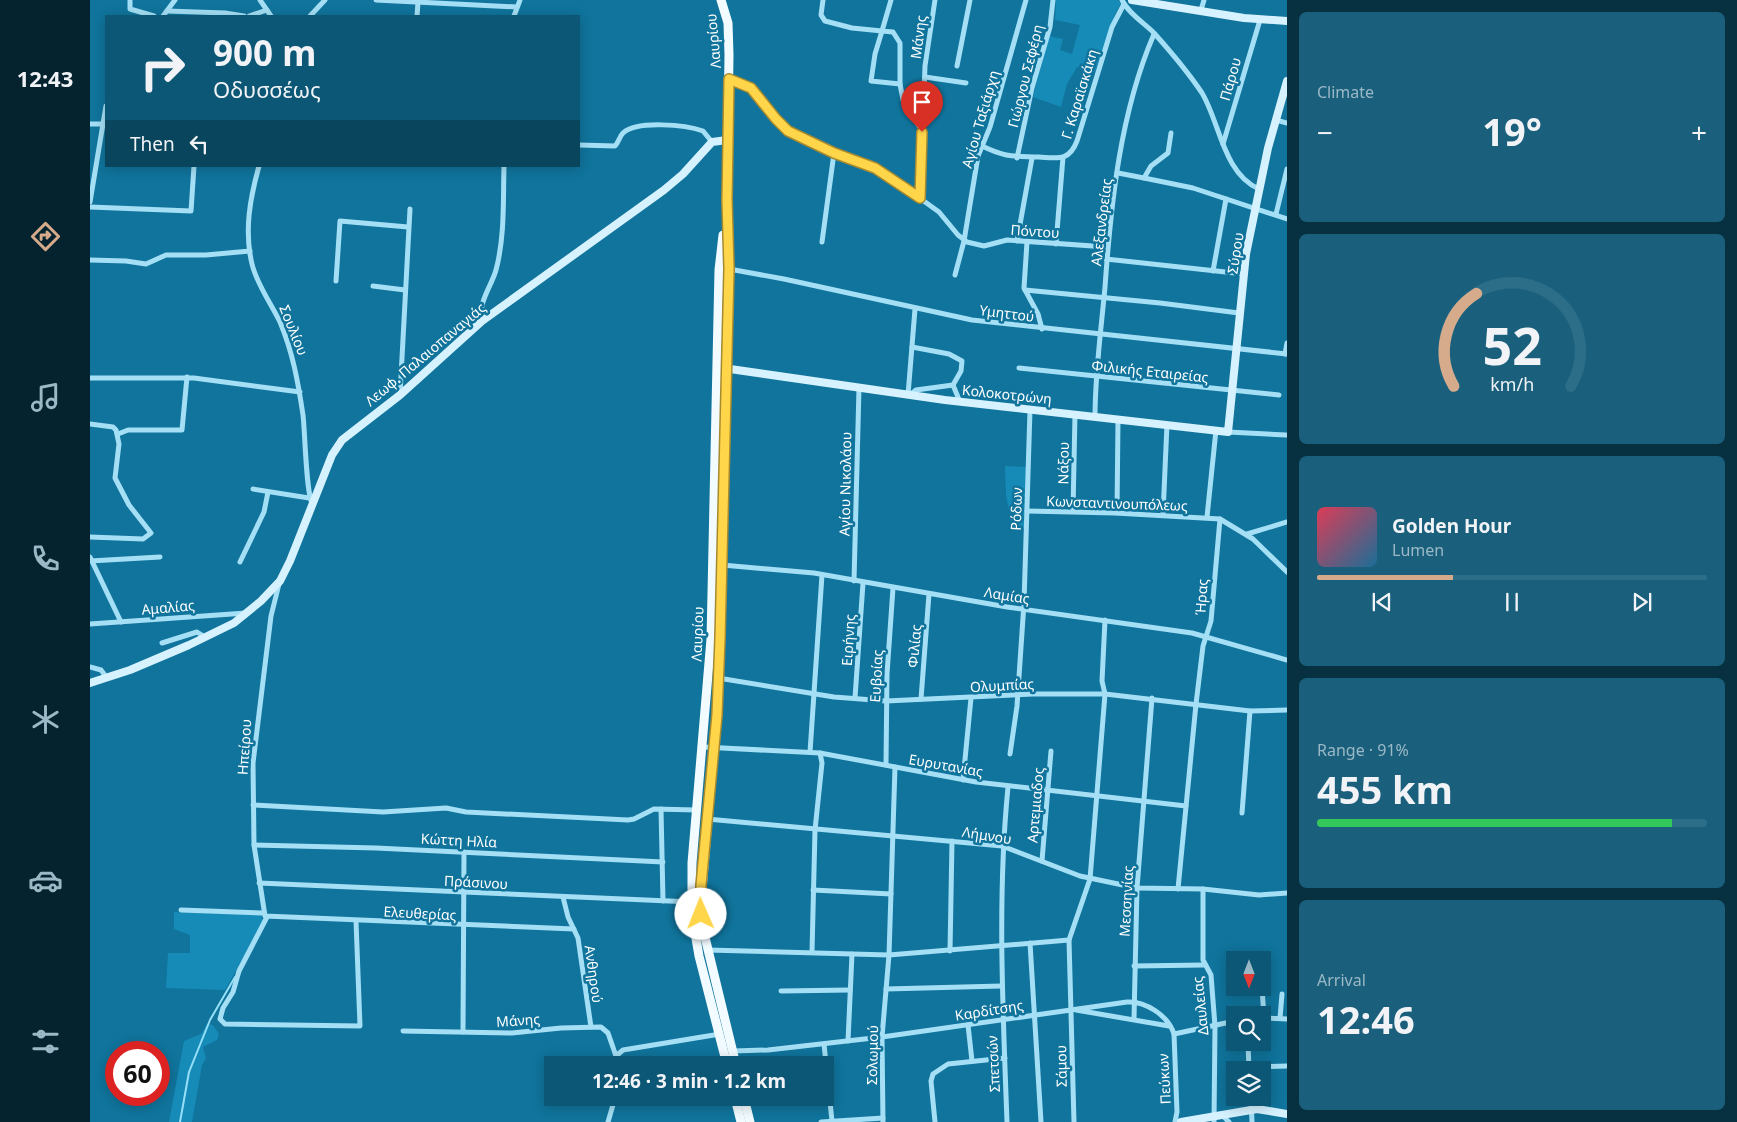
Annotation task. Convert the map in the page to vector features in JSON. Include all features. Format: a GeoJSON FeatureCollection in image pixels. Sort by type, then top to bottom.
{"type":"FeatureCollection","features":[{"type":"Feature","properties":{"kind":"main road","name":"Λαυρίου"},"geometry":{"type":"LineString","coordinates":[[721,0],[725,10],[729,39],[727,140],[729,269],[721,368],[711,639],[703,748],[696,810],[692,902],[694,930],[724,1033],[734,1056]]}},
{"type":"Feature","properties":{"kind":"main road","name":"Λαυρίου"},"geometry":{"type":"LineString","coordinates":[[726,1056],[724,1033],[702,922],[701,901],[718,678],[722,565],[719,270],[727,200]]}},
{"type":"Feature","properties":{"kind":"main road"},"geometry":{"type":"LineString","coordinates":[[737,1106],[742,1122]]}},
{"type":"Feature","properties":{"kind":"main road"},"geometry":{"type":"LineString","coordinates":[[746,1106],[750,1122]]}},
{"type":"Feature","properties":{"kind":"street"},"geometry":{"type":"LineString","coordinates":[[130,0],[130,9],[134,12],[149,15]]}},
{"type":"Feature","properties":{"kind":"street"},"geometry":{"type":"LineString","coordinates":[[164,15],[175,0]]}},
{"type":"Feature","properties":{"kind":"street"},"geometry":{"type":"LineString","coordinates":[[260,0],[270,15]]}},
{"type":"Feature","properties":{"kind":"street"},"geometry":{"type":"LineString","coordinates":[[311,15],[325,0]]}},
{"type":"Feature","properties":{"kind":"street"},"geometry":{"type":"LineString","coordinates":[[376,0],[458,2],[517,7]]}},
{"type":"Feature","properties":{"kind":"street"},"geometry":{"type":"LineString","coordinates":[[514,15],[520,0]]}},
{"type":"Feature","properties":{"kind":"street"},"geometry":{"type":"LineString","coordinates":[[725,10],[726,0]]}},
{"type":"Feature","properties":{"kind":"street"},"geometry":{"type":"LineString","coordinates":[[824,0],[822,20],[852,28],[893,32],[899,40],[900,84],[907,109],[922,132]]}},
{"type":"Feature","properties":{"kind":"street"},"geometry":{"type":"LineString","coordinates":[[891,0],[875,54],[871,81],[900,84]]}},
{"type":"Feature","properties":{"kind":"street","name":"Μάνης"},"geometry":{"type":"LineString","coordinates":[[920,198],[925,77],[936,0]]}},
{"type":"Feature","properties":{"kind":"street"},"geometry":{"type":"LineString","coordinates":[[957,66],[970,0]]}},
{"type":"Feature","properties":{"kind":"street","name":"Αγίου Ταξιάρχη"},"geometry":{"type":"LineString","coordinates":[[955,275],[964,241],[977,162],[990,127],[1026,0]]}},
{"type":"Feature","properties":{"kind":"street","name":"Γιώργου Σεφέρη"},"geometry":{"type":"LineString","coordinates":[[1017,158],[1032,88],[1050,27],[1053,0]]}},
{"type":"Feature","properties":{"kind":"street"},"geometry":{"type":"LineString","coordinates":[[1201,10],[1204,0]]}},
{"type":"Feature","properties":{"kind":"street"},"geometry":{"type":"LineString","coordinates":[[1126,1],[1201,10],[1260,20],[1287,21]]}},
{"type":"Feature","properties":{"kind":"street"},"geometry":{"type":"LineString","coordinates":[[1126,1],[1187,72],[1202,94],[1223,145],[1244,178],[1250,185],[1259,190]]}},
{"type":"Feature","properties":{"kind":"street","name":"Γ. Καραϊσκάκη"},"geometry":{"type":"LineString","coordinates":[[982,146],[1017,158],[1056,160],[1072,151],[1109,35],[1126,1]]}},
{"type":"Feature","properties":{"kind":"street"},"geometry":{"type":"LineString","coordinates":[[417,15],[418,2]]}},
{"type":"Feature","properties":{"kind":"street"},"geometry":{"type":"LineString","coordinates":[[252,15],[267,10]]}},
{"type":"Feature","properties":{"kind":"street"},"geometry":{"type":"LineString","coordinates":[[167,11],[238,15]]}},
{"type":"Feature","properties":{"kind":"street","name":"Πάρου"},"geometry":{"type":"LineString","coordinates":[[1223,145],[1260,20]]}},
{"type":"Feature","properties":{"kind":"street","name":"Αλεξανδρείας"},"geometry":{"type":"LineString","coordinates":[[1095,417],[1095,376],[1104,298],[1107,247],[1118,173],[1128,114],[1139,75],[1154,34]]}},
{"type":"Feature","properties":{"kind":"street"},"geometry":{"type":"LineString","coordinates":[[925,77],[966,83]]}},
{"type":"Feature","properties":{"kind":"street"},"geometry":{"type":"LineString","coordinates":[[729,79],[751,88],[788,131],[834,153],[875,168],[920,198],[946,218],[964,241]]}},
{"type":"Feature","properties":{"kind":"street","name":"Σύρου"},"geometry":{"type":"LineString","coordinates":[[1228,432],[1244,274],[1259,190],[1287,81]]}},
{"type":"Feature","properties":{"kind":"street"},"geometry":{"type":"LineString","coordinates":[[90,202],[105,113]]}},
{"type":"Feature","properties":{"kind":"street"},"geometry":{"type":"LineString","coordinates":[[1276,120],[1287,123]]}},
{"type":"Feature","properties":{"kind":"street"},"geometry":{"type":"LineString","coordinates":[[90,124],[103,128]]}},
{"type":"Feature","properties":{"kind":"street"},"geometry":{"type":"LineString","coordinates":[[580,145],[615,146],[620,137],[629,130],[663,125],[702,131],[712,142],[727,140]]}},
{"type":"Feature","properties":{"kind":"street"},"geometry":{"type":"LineString","coordinates":[[1144,178],[1151,166],[1168,153],[1171,133]]}},
{"type":"Feature","properties":{"kind":"street","name":"Λεωφ. Παλαιοπαναγιάς"},"geometry":{"type":"LineString","coordinates":[[90,684],[162,658],[234,623],[247,613],[280,581],[311,502],[338,445],[352,430],[400,395],[482,320],[664,190],[683,174],[712,142]]}},
{"type":"Feature","properties":{"kind":"street"},"geometry":{"type":"LineString","coordinates":[[822,242],[834,153]]}},
{"type":"Feature","properties":{"kind":"street"},"geometry":{"type":"LineString","coordinates":[[1016,241],[1032,158]]}},
{"type":"Feature","properties":{"kind":"street"},"geometry":{"type":"LineString","coordinates":[[1056,244],[1062,158]]}},
{"type":"Feature","properties":{"kind":"street"},"geometry":{"type":"LineString","coordinates":[[90,207],[191,212],[194,167]]}},
{"type":"Feature","properties":{"kind":"street","name":"Σουλίου"},"geometry":{"type":"LineString","coordinates":[[259,167],[248,208],[250,251],[256,275],[288,342],[297,369],[311,502]]}},
{"type":"Feature","properties":{"kind":"street"},"geometry":{"type":"LineString","coordinates":[[482,320],[480,312],[494,277],[500,250],[504,167]]}},
{"type":"Feature","properties":{"kind":"street"},"geometry":{"type":"LineString","coordinates":[[1276,214],[1287,169]]}},
{"type":"Feature","properties":{"kind":"street"},"geometry":{"type":"LineString","coordinates":[[1118,173],[1152,178],[1226,198],[1287,219]]}},
{"type":"Feature","properties":{"kind":"street"},"geometry":{"type":"LineString","coordinates":[[1213,270],[1226,198]]}},
{"type":"Feature","properties":{"kind":"street"},"geometry":{"type":"LineString","coordinates":[[400,395],[410,209]]}},
{"type":"Feature","properties":{"kind":"street"},"geometry":{"type":"LineString","coordinates":[[336,281],[340,221],[408,227]]}},
{"type":"Feature","properties":{"kind":"street","name":"Πόντου"},"geometry":{"type":"LineString","coordinates":[[964,241],[984,246],[1002,240],[1107,247]]}},
{"type":"Feature","properties":{"kind":"street"},"geometry":{"type":"LineString","coordinates":[[1027,242],[1025,290],[1038,314],[1042,329]]}},
{"type":"Feature","properties":{"kind":"street"},"geometry":{"type":"LineString","coordinates":[[90,260],[126,261],[146,264],[166,255],[206,255],[250,251]]}},
{"type":"Feature","properties":{"kind":"street"},"geometry":{"type":"LineString","coordinates":[[1106,259],[1244,274]]}},
{"type":"Feature","properties":{"kind":"street","name":"Υμηττού"},"geometry":{"type":"LineString","coordinates":[[729,269],[972,320],[1286,354]]}},
{"type":"Feature","properties":{"kind":"street"},"geometry":{"type":"LineString","coordinates":[[373,286],[405,290]]}},
{"type":"Feature","properties":{"kind":"street"},"geometry":{"type":"LineString","coordinates":[[1025,290],[1239,313]]}},
{"type":"Feature","properties":{"kind":"street"},"geometry":{"type":"LineString","coordinates":[[909,396],[915,309]]}},
{"type":"Feature","properties":{"kind":"street"},"geometry":{"type":"LineString","coordinates":[[1286,354],[1287,343]]}},
{"type":"Feature","properties":{"kind":"street"},"geometry":{"type":"LineString","coordinates":[[912,347],[960,358],[962,361],[960,371],[953,385],[960,402]]}},
{"type":"Feature","properties":{"kind":"street","name":"Κολοκοτρώνη"},"geometry":{"type":"LineString","coordinates":[[721,368],[909,396],[1228,432],[1286,435]]}},
{"type":"Feature","properties":{"kind":"street","name":"Φιλικής Εταιρείας"},"geometry":{"type":"LineString","coordinates":[[1019,368],[1279,395]]}},
{"type":"Feature","properties":{"kind":"street"},"geometry":{"type":"LineString","coordinates":[[90,378],[187,377],[300,392]]}},
{"type":"Feature","properties":{"kind":"street"},"geometry":{"type":"LineString","coordinates":[[118,434],[128,430],[182,430],[187,377]]}},
{"type":"Feature","properties":{"kind":"street"},"geometry":{"type":"LineString","coordinates":[[909,396],[916,390],[953,385]]}},
{"type":"Feature","properties":{"kind":"street","name":"Αγίου Νικολάου"},"geometry":{"type":"LineString","coordinates":[[854,581],[859,388]]}},
{"type":"Feature","properties":{"kind":"street","name":"Ρόδων"},"geometry":{"type":"LineString","coordinates":[[1010,754],[1018,695],[1023,609],[1028,511],[1030,410]]}},
{"type":"Feature","properties":{"kind":"street","name":"Νάξου"},"geometry":{"type":"LineString","coordinates":[[1073,511],[1074,414]]}},
{"type":"Feature","properties":{"kind":"street"},"geometry":{"type":"LineString","coordinates":[[1117,513],[1118,420]]}},
{"type":"Feature","properties":{"kind":"street"},"geometry":{"type":"LineString","coordinates":[[90,424],[113,427],[118,434],[116,478],[129,505],[151,533],[143,539],[90,536]]}},
{"type":"Feature","properties":{"kind":"street"},"geometry":{"type":"LineString","coordinates":[[1162,515],[1167,424]]}},
{"type":"Feature","properties":{"kind":"street"},"geometry":{"type":"LineString","coordinates":[[1207,518],[1216,430]]}},
{"type":"Feature","properties":{"kind":"street"},"geometry":{"type":"LineString","coordinates":[[253,489],[311,502]]}},
{"type":"Feature","properties":{"kind":"street"},"geometry":{"type":"LineString","coordinates":[[240,562],[264,512],[268,492]]}},
{"type":"Feature","properties":{"kind":"street","name":"Κωνσταντινουπόλεως"},"geometry":{"type":"LineString","coordinates":[[1028,511],[1073,511],[1220,519]]}},
{"type":"Feature","properties":{"kind":"street"},"geometry":{"type":"LineString","coordinates":[[1220,519],[1247,534],[1287,572]]}},
{"type":"Feature","properties":{"kind":"street","name":"Ήρας"},"geometry":{"type":"LineString","coordinates":[[1178,888],[1196,704],[1205,637],[1211,621],[1220,519]]}},
{"type":"Feature","properties":{"kind":"street"},"geometry":{"type":"LineString","coordinates":[[1247,534],[1287,522]]}},
{"type":"Feature","properties":{"kind":"street"},"geometry":{"type":"LineString","coordinates":[[121,622],[91,560],[160,557]]}},
{"type":"Feature","properties":{"kind":"street","name":"Λαμίας"},"geometry":{"type":"LineString","coordinates":[[722,565],[822,575],[1023,609],[1105,620],[1205,637],[1287,660]]}},
{"type":"Feature","properties":{"kind":"street"},"geometry":{"type":"LineString","coordinates":[[810,752],[812,693],[822,575]]}},
{"type":"Feature","properties":{"kind":"street","name":"Ηπείρου"},"geometry":{"type":"LineString","coordinates":[[265,915],[254,844],[254,740],[271,616],[280,581]]}},
{"type":"Feature","properties":{"kind":"street","name":"Ειρήνης"},"geometry":{"type":"LineString","coordinates":[[855,698],[863,583]]}},
{"type":"Feature","properties":{"kind":"street","name":"Ευβοίας"},"geometry":{"type":"LineString","coordinates":[[886,765],[886,701],[893,588]]}},
{"type":"Feature","properties":{"kind":"street","name":"Φιλίας"},"geometry":{"type":"LineString","coordinates":[[921,699],[929,594]]}},
{"type":"Feature","properties":{"kind":"street","name":"Αμαλίας"},"geometry":{"type":"LineString","coordinates":[[90,624],[247,613]]}},
{"type":"Feature","properties":{"kind":"street"},"geometry":{"type":"LineString","coordinates":[[708,950],[889,955],[1069,940],[1090,879],[1105,694],[1102,681],[1105,620]]}},
{"type":"Feature","properties":{"kind":"street"},"geometry":{"type":"LineString","coordinates":[[162,644],[197,632],[205,637]]}},
{"type":"Feature","properties":{"kind":"street"},"geometry":{"type":"LineString","coordinates":[[90,667],[101,670],[107,678]]}},
{"type":"Feature","properties":{"kind":"street","name":"Ολυμπίας"},"geometry":{"type":"LineString","coordinates":[[718,678],[812,693],[886,701],[1018,695],[1105,694],[1250,710],[1287,710]]}},
{"type":"Feature","properties":{"kind":"street"},"geometry":{"type":"LineString","coordinates":[[963,780],[970,698]]}},
{"type":"Feature","properties":{"kind":"street","name":"Μεσσηνίας"},"geometry":{"type":"LineString","coordinates":[[1134,1019],[1137,888],[1152,698]]}},
{"type":"Feature","properties":{"kind":"street"},"geometry":{"type":"LineString","coordinates":[[1242,813],[1250,710]]}},
{"type":"Feature","properties":{"kind":"street","name":"Ευρυτανίας"},"geometry":{"type":"LineString","coordinates":[[703,748],[820,753],[1008,787],[1186,806]]}},
{"type":"Feature","properties":{"kind":"street","name":"Αρτεμιαδος"},"geometry":{"type":"LineString","coordinates":[[1042,861],[1051,751]]}},
{"type":"Feature","properties":{"kind":"street"},"geometry":{"type":"LineString","coordinates":[[812,952],[815,830],[822,763],[820,753]]}},
{"type":"Feature","properties":{"kind":"street","name":"Σολωμού"},"geometry":{"type":"LineString","coordinates":[[883,1120],[882,1037],[889,955],[895,767]]}},
{"type":"Feature","properties":{"kind":"street","name":"Σπετσών"},"geometry":{"type":"LineString","coordinates":[[1007,1122],[1001,946],[1002,846],[1008,787]]}},
{"type":"Feature","properties":{"kind":"street"},"geometry":{"type":"LineString","coordinates":[[253,804],[383,812],[446,808],[466,812],[619,820],[634,819],[648,811],[661,809],[696,810]]}},
{"type":"Feature","properties":{"kind":"street"},"geometry":{"type":"LineString","coordinates":[[661,809],[663,901]]}},
{"type":"Feature","properties":{"kind":"street","name":"Λήμνου"},"geometry":{"type":"LineString","coordinates":[[707,819],[1002,846],[1090,879],[1137,888],[1178,888],[1259,895],[1287,893]]}},
{"type":"Feature","properties":{"kind":"street"},"geometry":{"type":"LineString","coordinates":[[950,951],[952,841]]}},
{"type":"Feature","properties":{"kind":"street","name":"Κώττη Ηλία"},"geometry":{"type":"LineString","coordinates":[[254,844],[663,862]]}},
{"type":"Feature","properties":{"kind":"street"},"geometry":{"type":"LineString","coordinates":[[464,852],[462,926],[464,1032]]}},
{"type":"Feature","properties":{"kind":"street","name":"Πράσινου"},"geometry":{"type":"LineString","coordinates":[[259,883],[692,902]]}},
{"type":"Feature","properties":{"kind":"street"},"geometry":{"type":"LineString","coordinates":[[813,890],[891,894]]}},
{"type":"Feature","properties":{"kind":"street","name":"Δαυλείας"},"geometry":{"type":"LineString","coordinates":[[1203,890],[1204,965],[1211,975],[1215,1026],[1217,1118]]}},
{"type":"Feature","properties":{"kind":"street","name":"Ανθηρού"},"geometry":{"type":"LineString","coordinates":[[563,897],[568,917],[578,941],[591,1027]]}},
{"type":"Feature","properties":{"kind":"street","name":"Ελευθερίας"},"geometry":{"type":"LineString","coordinates":[[181,910],[356,921],[574,929]]}},
{"type":"Feature","properties":{"kind":"street"},"geometry":{"type":"LineString","coordinates":[[265,915],[239,971],[234,992],[220,1014],[220,1019],[224,1024],[360,1026],[356,921]]}},
{"type":"Feature","properties":{"kind":"street","name":"Σάμου"},"geometry":{"type":"LineString","coordinates":[[1069,940],[1074,1122]]}},
{"type":"Feature","properties":{"kind":"street"},"geometry":{"type":"LineString","coordinates":[[1030,943],[1041,1122]]}},
{"type":"Feature","properties":{"kind":"street"},"geometry":{"type":"LineString","coordinates":[[848,1041],[852,954]]}},
{"type":"Feature","properties":{"kind":"street"},"geometry":{"type":"LineString","coordinates":[[1134,966],[1204,965]]}},
{"type":"Feature","properties":{"kind":"street"},"geometry":{"type":"LineString","coordinates":[[886,988],[1001,986]]}},
{"type":"Feature","properties":{"kind":"street"},"geometry":{"type":"LineString","coordinates":[[781,991],[850,990]]}},
{"type":"Feature","properties":{"kind":"street"},"geometry":{"type":"LineString","coordinates":[[1280,1018],[1282,994]]}},
{"type":"Feature","properties":{"kind":"street"},"geometry":{"type":"LineString","coordinates":[[1134,1002],[1154,1010],[1170,1026],[1174,1034],[1226,1023]]}},
{"type":"Feature","properties":{"kind":"street","name":"Καρδίτσης"},"geometry":{"type":"LineString","coordinates":[[733,1051],[768,1050],[882,1037],[1034,1014],[1134,1002]]}},
{"type":"Feature","properties":{"kind":"street"},"geometry":{"type":"LineString","coordinates":[[1071,1010],[1170,1026]]}},
{"type":"Feature","properties":{"kind":"street"},"geometry":{"type":"LineString","coordinates":[[1271,1017],[1287,1019]]}},
{"type":"Feature","properties":{"kind":"street"},"geometry":{"type":"LineString","coordinates":[[968,1025],[972,1062]]}},
{"type":"Feature","properties":{"kind":"street"},"geometry":{"type":"LineString","coordinates":[[591,1027],[601,1027],[606,1030],[616,1056],[623,1050],[724,1033]]}},
{"type":"Feature","properties":{"kind":"street","name":"Μάνης"},"geometry":{"type":"LineString","coordinates":[[403,1031],[521,1033],[561,1028],[591,1027]]}},
{"type":"Feature","properties":{"kind":"street","name":"Πεύκων"},"geometry":{"type":"LineString","coordinates":[[1174,1034],[1177,1112],[1175,1122]]}},
{"type":"Feature","properties":{"kind":"street"},"geometry":{"type":"LineString","coordinates":[[824,1044],[832,1121]]}},
{"type":"Feature","properties":{"kind":"street"},"geometry":{"type":"LineString","coordinates":[[935,1122],[931,1081],[933,1074],[944,1065],[1004,1058]]}},
{"type":"Feature","properties":{"kind":"street"},"geometry":{"type":"LineString","coordinates":[[1271,1067],[1287,1066]]}},
{"type":"Feature","properties":{"kind":"street"},"geometry":{"type":"LineString","coordinates":[[608,1122],[613,1106]]}},
{"type":"Feature","properties":{"kind":"street"},"geometry":{"type":"LineString","coordinates":[[1251,1106],[1252,1122]]}},
{"type":"Feature","properties":{"kind":"street"},"geometry":{"type":"LineString","coordinates":[[1181,1122],[1217,1118],[1263,1109],[1287,1114]]}},
{"type":"Feature","properties":{"kind":"street"},"geometry":{"type":"LineString","coordinates":[[1217,1118],[1229,1122]]}},
{"type":"Feature","properties":{"kind":"street"},"geometry":{"type":"LineString","coordinates":[[821,1122],[883,1120]]}},
{"type":"Feature","properties":{"kind":"shaded area"},"geometry":{"type":"Polygon","coordinates":[[[1056,0],[1118,0],[1121,3],[1115,14],[1095,72],[1077,67],[1067,84],[1061,107],[1033,97],[1049,36],[1063,39],[1060,50],[1072,54],[1080,25],[1055,20],[1056,0]]]}},
{"type":"Feature","properties":{"kind":"shaded area"},"geometry":{"type":"Polygon","coordinates":[[[1005,466],[1026,467],[1024,529],[1012,527],[1006,495],[1005,466]]]}},
{"type":"Feature","properties":{"kind":"shaded area"},"geometry":{"type":"Polygon","coordinates":[[[174,912],[261,915],[264,922],[225,990],[166,988],[168,953],[190,953],[190,935],[174,929],[174,912]]]}},
{"type":"Feature","properties":{"kind":"shaded area"},"geometry":{"type":"Polygon","coordinates":[[[207,1024],[213,1025],[219,1034],[217,1040],[203,1047],[206,1058],[202,1065],[192,1122],[169,1122],[184,1041],[201,1034],[207,1024]]]}},
{"type":"Feature","properties":{"kind":"waterway"},"geometry":{"type":"LineString","coordinates":[[180,1122],[189,1072],[210,1020],[235,977]]}},
{"type":"Feature","properties":{"kind":"route"},"geometry":{"type":"LineString","coordinates":[[701,914],[701,885],[717,715],[720,638],[729,269],[727,200],[729,79],[751,88],[788,131],[834,153],[875,168],[920,198],[922,132]]}}]}
